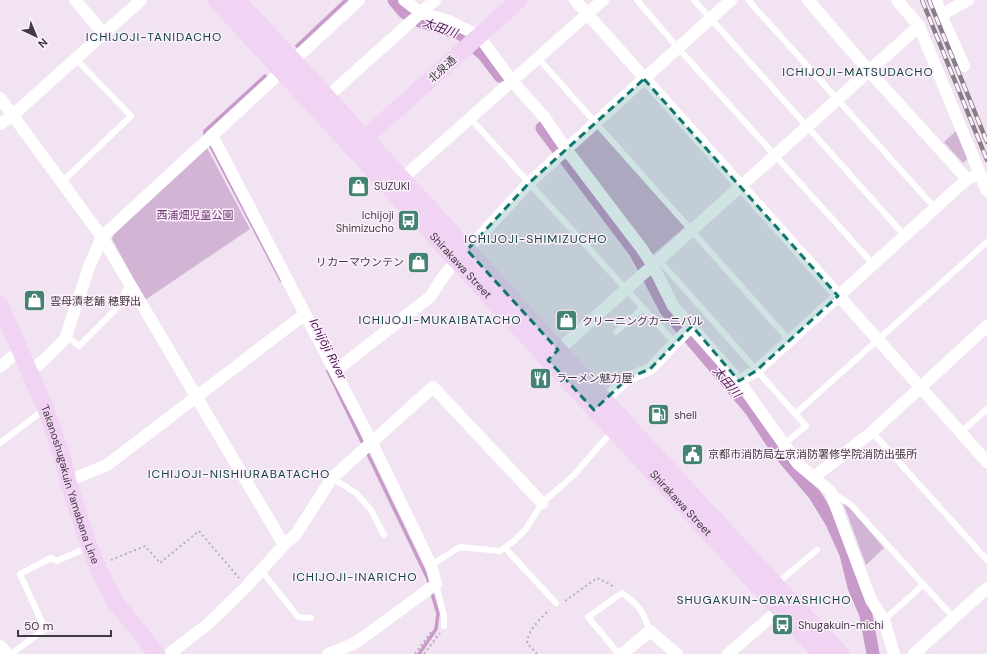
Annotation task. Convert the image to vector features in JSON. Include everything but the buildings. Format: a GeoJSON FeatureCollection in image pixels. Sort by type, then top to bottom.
{"type":"FeatureCollection","features":[{"type":"Feature","properties":{"kind":"street"},"geometry":{"type":"LineString","coordinates":[[76,0],[104,34]]}},
{"type":"Feature","properties":{"kind":"street"},"geometry":{"type":"LineString","coordinates":[[0,124],[13,115],[141,0]]}},
{"type":"Feature","properties":{"kind":"street","name":"Shirakawa Street"},"geometry":{"type":"LineString","coordinates":[[216,0],[288,66],[327,97],[359,144]]}},
{"type":"Feature","properties":{"kind":"street","name":"Shirakawa Street"},"geometry":{"type":"LineString","coordinates":[[237,0],[288,66],[599,405],[841,654]]}},
{"type":"Feature","properties":{"kind":"street"},"geometry":{"type":"LineString","coordinates":[[29,372],[44,360],[65,339],[89,267],[102,237],[359,0]]}},
{"type":"Feature","properties":{"kind":"street"},"geometry":{"type":"LineString","coordinates":[[404,0],[417,16],[448,21],[474,40],[545,118],[562,153],[616,214],[656,263],[673,306],[739,381],[798,464],[830,491],[871,600],[884,620],[894,654]]}},
{"type":"Feature","properties":{"kind":"street"},"geometry":{"type":"LineString","coordinates":[[327,97],[435,0]]}},
{"type":"Feature","properties":{"kind":"street","name":"北泉通"},"geometry":{"type":"LineString","coordinates":[[359,144],[519,0]]}},
{"type":"Feature","properties":{"kind":"street"},"geometry":{"type":"LineString","coordinates":[[575,0],[740,187],[987,462]]}},
{"type":"Feature","properties":{"kind":"street"},"geometry":{"type":"LineString","coordinates":[[396,184],[603,0]]}},
{"type":"Feature","properties":{"kind":"street"},"geometry":{"type":"LineString","coordinates":[[335,371],[430,297],[445,274],[529,183],[731,0]]}},
{"type":"Feature","properties":{"kind":"street"},"geometry":{"type":"LineString","coordinates":[[808,0],[869,71],[967,179]]}},
{"type":"Feature","properties":{"kind":"street"},"geometry":{"type":"LineString","coordinates":[[897,0],[919,26],[987,191]]}},
{"type":"Feature","properties":{"kind":"street"},"geometry":{"type":"LineString","coordinates":[[936,0],[941,15],[964,66]]}},
{"type":"Feature","properties":{"kind":"street"},"geometry":{"type":"LineString","coordinates":[[941,15],[968,0]]}},
{"type":"Feature","properties":{"kind":"street"},"geometry":{"type":"LineString","coordinates":[[553,355],[919,26]]}},
{"type":"Feature","properties":{"kind":"street"},"geometry":{"type":"LineString","coordinates":[[0,98],[102,237],[284,545]]}},
{"type":"Feature","properties":{"kind":"street"},"geometry":{"type":"LineString","coordinates":[[212,135],[371,442],[431,565],[436,584],[353,644],[328,654]]}},
{"type":"Feature","properties":{"kind":"street"},"geometry":{"type":"LineString","coordinates":[[739,381],[756,371],[967,179],[980,174]]}},
{"type":"Feature","properties":{"kind":"street","name":"Takanoshugakuin Yamabana Line"},"geometry":{"type":"LineString","coordinates":[[0,305],[46,409],[89,546],[97,566],[116,603],[157,654]]}},
{"type":"Feature","properties":{"kind":"street"},"geometry":{"type":"LineString","coordinates":[[68,481],[107,465],[305,314]]}},
{"type":"Feature","properties":{"kind":"street"},"geometry":{"type":"LineString","coordinates":[[599,405],[628,378],[650,370],[692,326]]}},
{"type":"Feature","properties":{"kind":"street"},"geometry":{"type":"LineString","coordinates":[[814,477],[872,432],[987,326]]}},
{"type":"Feature","properties":{"kind":"street"},"geometry":{"type":"LineString","coordinates":[[0,367],[20,350]]}},
{"type":"Feature","properties":{"kind":"street"},"geometry":{"type":"LineString","coordinates":[[169,654],[208,624],[246,587],[260,570],[296,534],[332,478],[433,387],[542,503]]}},
{"type":"Feature","properties":{"kind":"street","name":"Shirakawa Street"},"geometry":{"type":"LineString","coordinates":[[618,425],[821,654]]}},
{"type":"Feature","properties":{"kind":"street"},"geometry":{"type":"LineString","coordinates":[[914,654],[987,588]]}},
{"type":"Feature","properties":{"kind":"street"},"geometry":{"type":"LineString","coordinates":[[728,654],[780,609]]}},
{"type":"Feature","properties":{"kind":"street"},"geometry":{"type":"LineString","coordinates":[[622,654],[650,631],[677,654]]}},
{"type":"Feature","properties":{"kind":"street"},"geometry":{"type":"LineString","coordinates":[[0,646],[8,654]]}},
{"type":"Feature","properties":{"kind":"lane"},"geometry":{"type":"LineString","coordinates":[[637,0],[678,48],[873,264]]}},
{"type":"Feature","properties":{"kind":"lane"},"geometry":{"type":"LineString","coordinates":[[694,0],[904,235]]}},
{"type":"Feature","properties":{"kind":"lane"},"geometry":{"type":"LineString","coordinates":[[748,0],[935,208]]}},
{"type":"Feature","properties":{"kind":"lane"},"geometry":{"type":"LineString","coordinates":[[538,58],[789,340]]}},
{"type":"Feature","properties":{"kind":"lane"},"geometry":{"type":"LineString","coordinates":[[62,182],[131,116],[76,59]]}},
{"type":"Feature","properties":{"kind":"lane"},"geometry":{"type":"LineString","coordinates":[[470,118],[675,343]]}},
{"type":"Feature","properties":{"kind":"lane"},"geometry":{"type":"LineString","coordinates":[[795,414],[987,242]]}},
{"type":"Feature","properties":{"kind":"lane"},"geometry":{"type":"LineString","coordinates":[[656,263],[806,426],[784,444]]}},
{"type":"Feature","properties":{"kind":"lane"},"geometry":{"type":"LineString","coordinates":[[66,335],[79,346],[118,307],[129,283]]}},
{"type":"Feature","properties":{"kind":"lane"},"geometry":{"type":"LineString","coordinates":[[616,332],[643,308]]}},
{"type":"Feature","properties":{"kind":"lane"},"geometry":{"type":"LineString","coordinates":[[0,443],[46,409]]}},
{"type":"Feature","properties":{"kind":"lane"},"geometry":{"type":"LineString","coordinates":[[960,432],[987,409]]}},
{"type":"Feature","properties":{"kind":"lane"},"geometry":{"type":"LineString","coordinates":[[431,565],[460,547],[500,551],[514,541],[526,529],[542,503],[574,475],[618,425]]}},
{"type":"Feature","properties":{"kind":"lane"},"geometry":{"type":"LineString","coordinates":[[872,432],[987,560]]}},
{"type":"Feature","properties":{"kind":"lane"},"geometry":{"type":"LineString","coordinates":[[332,478],[356,494],[372,510],[384,535]]}},
{"type":"Feature","properties":{"kind":"lane"},"geometry":{"type":"LineString","coordinates":[[830,491],[851,504],[954,618]]}},
{"type":"Feature","properties":{"kind":"lane"},"geometry":{"type":"LineString","coordinates":[[11,654],[44,630],[20,574],[51,558],[57,561],[89,546]]}},
{"type":"Feature","properties":{"kind":"lane"},"geometry":{"type":"LineString","coordinates":[[504,548],[556,603]]}},
{"type":"Feature","properties":{"kind":"lane"},"geometry":{"type":"LineString","coordinates":[[775,585],[817,550]]}},
{"type":"Feature","properties":{"kind":"lane"},"geometry":{"type":"LineString","coordinates":[[260,570],[298,616],[311,618]]}},
{"type":"Feature","properties":{"kind":"lane"},"geometry":{"type":"LineString","coordinates":[[436,584],[444,616],[444,626]]}},
{"type":"Feature","properties":{"kind":"lane"},"geometry":{"type":"LineString","coordinates":[[884,620],[923,585]]}},
{"type":"Feature","properties":{"kind":"lane"},"geometry":{"type":"LineString","coordinates":[[622,654],[616,652],[588,617],[622,593],[635,602],[643,613],[650,631]]}},
{"type":"Feature","properties":{"kind":"path"},"geometry":{"type":"LineString","coordinates":[[97,566],[145,546],[160,563],[199,531],[246,587]]}},
{"type":"Feature","properties":{"kind":"path"},"geometry":{"type":"LineString","coordinates":[[537,654],[527,643],[527,637],[540,618],[556,603],[562,603],[597,578],[606,582],[622,593]]}},
{"type":"Feature","properties":{"kind":"path"},"geometry":{"type":"LineString","coordinates":[[424,654],[444,626]]}},
{"type":"Feature","properties":{"kind":"path"},"geometry":{"type":"LineString","coordinates":[[415,654],[432,631],[437,637]]}},
{"type":"Feature","properties":{"kind":"highlighted area"},"geometry":{"type":"Polygon","coordinates":[[[644,79],[838,296],[756,371],[739,381],[692,326],[650,369],[628,378],[594,410],[548,360],[558,350],[467,250],[529,183],[644,79]]]}},
{"type":"Feature","properties":{"kind":"green space"},"geometry":{"type":"Polygon","coordinates":[[[597,127],[686,226],[651,256],[572,150],[597,127]]]}},
{"type":"Feature","properties":{"kind":"green space"},"geometry":{"type":"Polygon","coordinates":[[[957,130],[968,159],[963,163],[944,142],[957,130]]]}},
{"type":"Feature","properties":{"kind":"green space","name":"西浦畑児童公園"},"geometry":{"type":"Polygon","coordinates":[[[206,146],[250,229],[145,300],[112,239],[114,233],[206,146]]]}},
{"type":"Feature","properties":{"kind":"green space"},"geometry":{"type":"Polygon","coordinates":[[[843,503],[849,507],[884,548],[866,565],[843,503]]]}},
{"type":"Feature","properties":{"kind":"waterway"},"geometry":{"type":"LineString","coordinates":[[297,46],[346,0]]}},
{"type":"Feature","properties":{"kind":"waterway","name":"太田川"},"geometry":{"type":"LineString","coordinates":[[394,0],[404,12],[420,21],[461,34],[485,56],[500,76]]}},
{"type":"Feature","properties":{"kind":"waterway","name":"Ichijōji River"},"geometry":{"type":"LineString","coordinates":[[265,76],[205,131],[205,135],[281,280]]}},
{"type":"Feature","properties":{"kind":"waterway","name":"太田川"},"geometry":{"type":"LineString","coordinates":[[542,128],[636,253],[666,310],[751,410],[777,450],[815,495],[832,523],[846,554],[854,587],[866,615],[873,654]]}},
{"type":"Feature","properties":{"kind":"waterway","name":"Ichijōji River"},"geometry":{"type":"LineString","coordinates":[[328,371],[428,579],[438,614],[436,629],[419,654]]}},
{"type":"Feature","properties":{"kind":"railway"},"geometry":{"type":"LineString","coordinates":[[922,0],[987,160]]}},
{"type":"Feature","properties":{"kind":"railway"},"geometry":{"type":"LineString","coordinates":[[929,0],[987,142]]}},
{"type":"Feature","properties":{"kind":"place","name":"SUZUKI"},"geometry":{"type":"Point","coordinates":[359,186]}},
{"type":"Feature","properties":{"kind":"place","name":"Ichijoji Shimizucho"},"geometry":{"type":"Point","coordinates":[409,221]}},
{"type":"Feature","properties":{"kind":"place","name":"リカーマウンテン"},"geometry":{"type":"Point","coordinates":[419,262]}},
{"type":"Feature","properties":{"kind":"place","name":"雲母漬老舗 穂野出"},"geometry":{"type":"Point","coordinates":[35,301]}},
{"type":"Feature","properties":{"kind":"place","name":"クリーニングカーニバル"},"geometry":{"type":"Point","coordinates":[566,321]}},
{"type":"Feature","properties":{"kind":"place","name":"ラーメン魅力屋"},"geometry":{"type":"Point","coordinates":[541,378]}},
{"type":"Feature","properties":{"kind":"place","name":"shell"},"geometry":{"type":"Point","coordinates":[659,415]}},
{"type":"Feature","properties":{"kind":"place","name":"京都市消防局左京消防署修学院消防出張所"},"geometry":{"type":"Point","coordinates":[692,454]}},
{"type":"Feature","properties":{"kind":"place","name":"Shugakuin-michi"},"geometry":{"type":"Point","coordinates":[782,625]}},
{"type":"Feature","properties":{"kind":"district","name":"ICHIJOJI-TANIDACHO"},"geometry":{"type":"Point","coordinates":[154,37]}},
{"type":"Feature","properties":{"kind":"district","name":"ICHIJOJI-MATSUDACHO"},"geometry":{"type":"Point","coordinates":[858,72]}},
{"type":"Feature","properties":{"kind":"district","name":"ICHIJOJI-SHIMIZUCHO"},"geometry":{"type":"Point","coordinates":[536,239]}},
{"type":"Feature","properties":{"kind":"district","name":"ICHIJOJI-MUKAIBATACHO"},"geometry":{"type":"Point","coordinates":[440,320]}},
{"type":"Feature","properties":{"kind":"district","name":"ICHIJOJI-NISHIURABATACHO"},"geometry":{"type":"Point","coordinates":[239,474]}},
{"type":"Feature","properties":{"kind":"district","name":"ICHIJOJI-INARICHO"},"geometry":{"type":"Point","coordinates":[355,577]}},
{"type":"Feature","properties":{"kind":"district","name":"SHUGAKUIN-OBAYASHICHO"},"geometry":{"type":"Point","coordinates":[764,600]}}]}
